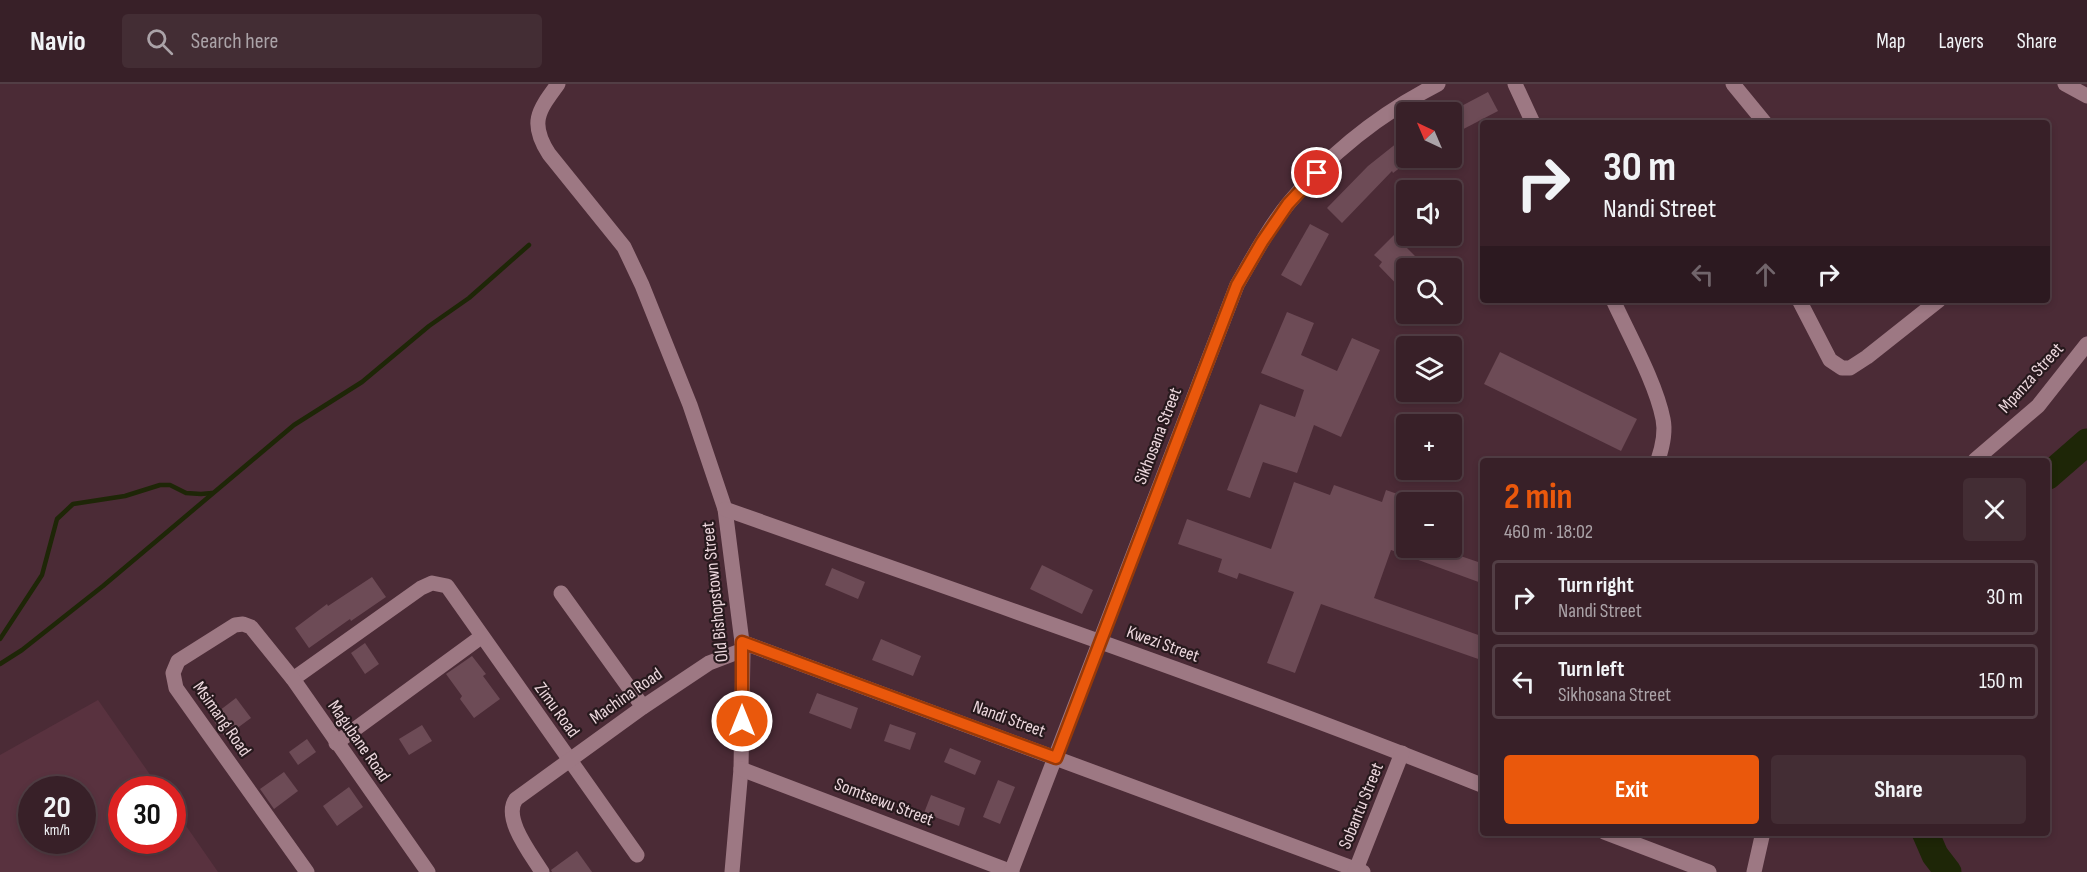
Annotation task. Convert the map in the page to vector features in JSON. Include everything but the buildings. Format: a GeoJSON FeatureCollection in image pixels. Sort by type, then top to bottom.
{"type":"FeatureCollection","features":[{"type":"Feature","properties":{"kind":"street","name":"Old Bishopstown Street"},"geometry":{"type":"LineString","coordinates":[[558,84],[536,124],[540,140],[624,247],[642,285],[690,405],[725,509],[743,646],[741,769],[732,872]]}},
{"type":"Feature","properties":{"kind":"street","name":"Sikhosana Street"},"geometry":{"type":"LineString","coordinates":[[1011,872],[1237,285],[1288,204],[1331,158],[1370,125],[1438,84]]}},
{"type":"Feature","properties":{"kind":"street"},"geometry":{"type":"LineString","coordinates":[[1515,84],[1532,120]]}},
{"type":"Feature","properties":{"kind":"street"},"geometry":{"type":"LineString","coordinates":[[1733,84],[1763,120]]}},
{"type":"Feature","properties":{"kind":"street"},"geometry":{"type":"LineString","coordinates":[[2066,84],[2087,96]]}},
{"type":"Feature","properties":{"kind":"street"},"geometry":{"type":"LineString","coordinates":[[1614,303],[1656,395],[1664,421],[1659,458]]}},
{"type":"Feature","properties":{"kind":"street"},"geometry":{"type":"LineString","coordinates":[[1801,303],[1830,360],[1842,368],[1850,368],[1868,357],[1935,303]]}},
{"type":"Feature","properties":{"kind":"street","name":"Mpanza Street"},"geometry":{"type":"LineString","coordinates":[[1977,458],[2038,406],[2087,344]]}},
{"type":"Feature","properties":{"kind":"street","name":"Kwezi Street"},"geometry":{"type":"LineString","coordinates":[[725,509],[1100,641],[1402,753],[1480,784]]}},
{"type":"Feature","properties":{"kind":"street","name":"Zimu Road"},"geometry":{"type":"LineString","coordinates":[[293,680],[421,588],[432,583],[447,586],[637,855]]}},
{"type":"Feature","properties":{"kind":"street"},"geometry":{"type":"LineString","coordinates":[[561,593],[643,707]]}},
{"type":"Feature","properties":{"kind":"street","name":"Msimang Road"},"geometry":{"type":"LineString","coordinates":[[257,634],[248,625],[235,625],[178,661],[174,668],[173,680],[176,688],[307,872]]}},
{"type":"Feature","properties":{"kind":"street","name":"Magubane Road"},"geometry":{"type":"LineString","coordinates":[[257,634],[293,680],[428,872]]}},
{"type":"Feature","properties":{"kind":"street"},"geometry":{"type":"LineString","coordinates":[[336,743],[481,637]]}},
{"type":"Feature","properties":{"kind":"street","name":"Machina Road"},"geometry":{"type":"LineString","coordinates":[[542,872],[513,822],[511,808],[516,799],[643,707],[709,663],[743,646]]}},
{"type":"Feature","properties":{"kind":"street","name":"Nandi Street"},"geometry":{"type":"LineString","coordinates":[[743,646],[1056,758],[1358,871]]}},
{"type":"Feature","properties":{"kind":"street","name":"Sobantu Street"},"geometry":{"type":"LineString","coordinates":[[1358,871],[1402,753]]}},
{"type":"Feature","properties":{"kind":"street","name":"Somtsewu Street"},"geometry":{"type":"LineString","coordinates":[[741,769],[1011,872]]}},
{"type":"Feature","properties":{"kind":"street"},"geometry":{"type":"LineString","coordinates":[[1614,836],[1709,872]]}},
{"type":"Feature","properties":{"kind":"street"},"geometry":{"type":"LineString","coordinates":[[1754,872],[1762,836]]}},
{"type":"Feature","properties":{"kind":"shaded area"},"geometry":{"type":"Polygon","coordinates":[[[98,700],[151,776],[108,776],[108,854],[186,854],[186,826],[218,872],[0,872],[0,755],[98,700]]]}},
{"type":"Feature","properties":{"kind":"waterway"},"geometry":{"type":"LineString","coordinates":[[0,664],[22,650],[103,586],[294,425],[362,382],[429,326],[469,298],[529,245]]}},
{"type":"Feature","properties":{"kind":"waterway"},"geometry":{"type":"LineString","coordinates":[[2050,474],[2087,442]]}},
{"type":"Feature","properties":{"kind":"waterway"},"geometry":{"type":"LineString","coordinates":[[0,639],[42,575],[57,519],[73,504],[125,496],[160,485],[170,485],[186,493],[212,493]]}},
{"type":"Feature","properties":{"kind":"waterway"},"geometry":{"type":"LineString","coordinates":[[1927,836],[1935,855],[1948,872]]}},
{"type":"Feature","properties":{"kind":"route"},"geometry":{"type":"LineString","coordinates":[[742,721],[742,642],[1056,758],[1237,285],[1288,204],[1317,173]]}}]}
